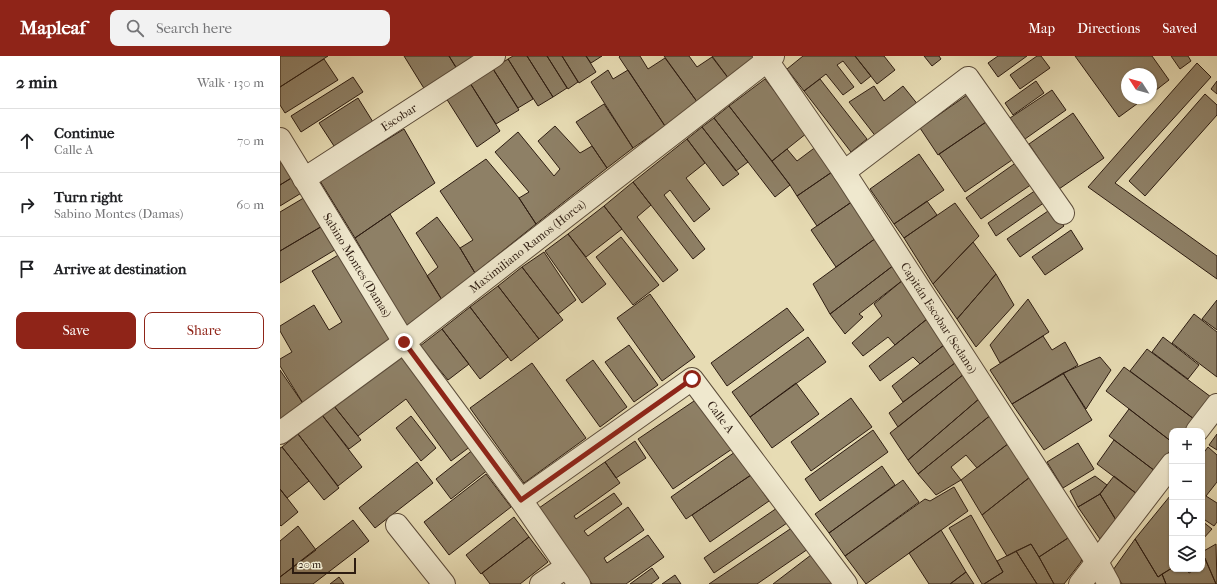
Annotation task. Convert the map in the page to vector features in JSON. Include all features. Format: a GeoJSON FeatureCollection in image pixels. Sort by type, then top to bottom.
{"type":"FeatureCollection","features":[{"type":"Feature","properties":{"kind":"street","name":"Escobar"},"geometry":{"type":"LineString","coordinates":[[304,179],[494,56]]}},
{"type":"Feature","properties":{"kind":"street","name":"Capitán Escobar (Sedano)"},"geometry":{"type":"LineString","coordinates":[[768,58],[844,172],[1097,562],[1109,584]]}},
{"type":"Feature","properties":{"kind":"street","name":"Maximiliano Ramos (Horca)"},"geometry":{"type":"LineString","coordinates":[[280,433],[404,342],[768,58]]}},
{"type":"Feature","properties":{"kind":"street"},"geometry":{"type":"LineString","coordinates":[[844,172],[968,78],[1063,213]]}},
{"type":"Feature","properties":{"kind":"street","name":"Sabino Montes (Damas)"},"geometry":{"type":"LineString","coordinates":[[280,139],[404,342],[521,500],[573,576]]}},
{"type":"Feature","properties":{"kind":"street","name":"Calle A"},"geometry":{"type":"LineString","coordinates":[[521,500],[692,379],[846,584]]}},
{"type":"Feature","properties":{"kind":"street"},"geometry":{"type":"LineString","coordinates":[[1199,428],[1217,405]]}},
{"type":"Feature","properties":{"kind":"street"},"geometry":{"type":"LineString","coordinates":[[1080,584],[1169,468]]}},
{"type":"Feature","properties":{"kind":"street"},"geometry":{"type":"LineString","coordinates":[[398,525],[444,584]]}},
{"type":"Feature","properties":{"kind":"street"},"geometry":{"type":"LineString","coordinates":[[541,584],[573,576]]}},
{"type":"Feature","properties":{"kind":"building"},"geometry":{"type":"Polygon","coordinates":[[[280,56],[328,56],[280,87],[280,56]]]}},
{"type":"Feature","properties":{"kind":"building"},"geometry":{"type":"Polygon","coordinates":[[[404,56],[449,56],[457,69],[425,90],[404,56]]]}},
{"type":"Feature","properties":{"kind":"building"},"geometry":{"type":"Polygon","coordinates":[[[449,56],[477,56],[457,69],[449,56]]]}},
{"type":"Feature","properties":{"kind":"building"},"geometry":{"type":"Polygon","coordinates":[[[513,56],[527,56],[553,97],[538,106],[508,59],[513,56]]]}},
{"type":"Feature","properties":{"kind":"building"},"geometry":{"type":"Polygon","coordinates":[[[527,56],[547,56],[567,88],[553,97],[527,56]]]}},
{"type":"Feature","properties":{"kind":"building"},"geometry":{"type":"Polygon","coordinates":[[[547,56],[562,56],[578,82],[568,89],[547,56]]]}},
{"type":"Feature","properties":{"kind":"building"},"geometry":{"type":"Polygon","coordinates":[[[562,56],[586,56],[596,72],[579,83],[562,56]]]}},
{"type":"Feature","properties":{"kind":"building"},"geometry":{"type":"Polygon","coordinates":[[[586,56],[602,56],[591,63],[586,56]]]}},
{"type":"Feature","properties":{"kind":"building"},"geometry":{"type":"Polygon","coordinates":[[[640,56],[648,69],[665,58],[698,103],[665,126],[619,57],[640,56]]]}},
{"type":"Feature","properties":{"kind":"building"},"geometry":{"type":"Polygon","coordinates":[[[664,56],[689,56],[697,67],[712,57],[729,79],[698,103],[664,56]]]}},
{"type":"Feature","properties":{"kind":"building"},"geometry":{"type":"Polygon","coordinates":[[[712,56],[755,56],[729,79],[712,56]]]}},
{"type":"Feature","properties":{"kind":"building"},"geometry":{"type":"Polygon","coordinates":[[[803,56],[855,56],[871,76],[861,84],[843,61],[837,65],[854,87],[843,95],[826,74],[804,91],[787,69],[803,56]]]}},
{"type":"Feature","properties":{"kind":"building"},"geometry":{"type":"Polygon","coordinates":[[[855,56],[884,56],[895,70],[877,84],[855,56]]]}},
{"type":"Feature","properties":{"kind":"building"},"geometry":{"type":"Polygon","coordinates":[[[924,56],[939,56],[941,59],[932,66],[924,56]]]}},
{"type":"Feature","properties":{"kind":"building"},"geometry":{"type":"Polygon","coordinates":[[[998,56],[1027,56],[998,77],[988,63],[998,56]]]}},
{"type":"Feature","properties":{"kind":"building"},"geometry":{"type":"Polygon","coordinates":[[[1037,56],[1041,56],[1050,68],[1020,89],[1010,75],[1037,56]]]}},
{"type":"Feature","properties":{"kind":"building"},"geometry":{"type":"Polygon","coordinates":[[[1075,56],[1152,56],[1169,80],[1157,89],[1157,68],[1121,68],[1121,104],[1137,104],[1119,117],[1075,56]]]}},
{"type":"Feature","properties":{"kind":"building"},"geometry":{"type":"Polygon","coordinates":[[[1171,56],[1188,56],[1191,61],[1180,69],[1171,56]]]}},
{"type":"Feature","properties":{"kind":"building"},"geometry":{"type":"Polygon","coordinates":[[[324,59],[338,80],[285,113],[280,105],[280,87],[324,59]]]}},
{"type":"Feature","properties":{"kind":"building"},"geometry":{"type":"Polygon","coordinates":[[[508,59],[533,99],[518,108],[493,69],[508,59]]]}},
{"type":"Feature","properties":{"kind":"building"},"geometry":{"type":"Polygon","coordinates":[[[1197,63],[1211,77],[1115,183],[1217,256],[1217,279],[1088,187],[1197,63]]]}},
{"type":"Feature","properties":{"kind":"building"},"geometry":{"type":"Polygon","coordinates":[[[493,69],[519,110],[496,124],[470,83],[493,69]]]}},
{"type":"Feature","properties":{"kind":"building"},"geometry":{"type":"Polygon","coordinates":[[[608,70],[613,79],[628,70],[665,126],[633,148],[591,82],[608,70]]]}},
{"type":"Feature","properties":{"kind":"building"},"geometry":{"type":"Polygon","coordinates":[[[353,77],[363,92],[301,132],[291,116],[353,77]]]}},
{"type":"Feature","properties":{"kind":"building"},"geometry":{"type":"Polygon","coordinates":[[[765,79],[807,133],[772,161],[729,106],[765,79]]]}},
{"type":"Feature","properties":{"kind":"building"},"geometry":{"type":"Polygon","coordinates":[[[820,79],[867,139],[851,152],[804,91],[820,79]]]}},
{"type":"Feature","properties":{"kind":"building"},"geometry":{"type":"Polygon","coordinates":[[[1036,81],[1044,93],[1013,115],[1005,103],[1036,81]]]}},
{"type":"Feature","properties":{"kind":"building"},"geometry":{"type":"Polygon","coordinates":[[[1217,81],[1217,94],[1211,89],[1217,81]]]}},
{"type":"Feature","properties":{"kind":"building"},"geometry":{"type":"Polygon","coordinates":[[[470,83],[500,131],[477,147],[446,98],[470,83]]]}},
{"type":"Feature","properties":{"kind":"building"},"geometry":{"type":"Polygon","coordinates":[[[874,86],[884,101],[903,86],[919,106],[877,138],[849,102],[874,86]]]}},
{"type":"Feature","properties":{"kind":"building"},"geometry":{"type":"Polygon","coordinates":[[[1052,90],[1066,110],[1025,139],[1010,118],[1052,90]]]}},
{"type":"Feature","properties":{"kind":"building"},"geometry":{"type":"Polygon","coordinates":[[[1205,94],[1217,105],[1217,115],[1145,196],[1129,181],[1205,94]]]}},
{"type":"Feature","properties":{"kind":"building"},"geometry":{"type":"Polygon","coordinates":[[[967,95],[986,122],[938,155],[920,128],[967,95]]]}},
{"type":"Feature","properties":{"kind":"building"},"geometry":{"type":"Polygon","coordinates":[[[358,98],[373,122],[334,146],[319,123],[358,98]]]}},
{"type":"Feature","properties":{"kind":"building"},"geometry":{"type":"Polygon","coordinates":[[[604,104],[633,148],[607,168],[576,122],[604,104]]]}},
{"type":"Feature","properties":{"kind":"building"},"geometry":{"type":"Polygon","coordinates":[[[729,106],[790,185],[775,197],[714,118],[729,106]]]}},
{"type":"Feature","properties":{"kind":"building"},"geometry":{"type":"Polygon","coordinates":[[[1073,113],[1104,158],[1059,189],[1029,144],[1073,113]]]}},
{"type":"Feature","properties":{"kind":"building"},"geometry":{"type":"Polygon","coordinates":[[[714,118],[748,162],[736,171],[702,127],[714,118]]]}},
{"type":"Feature","properties":{"kind":"building"},"geometry":{"type":"Polygon","coordinates":[[[986,122],[1012,160],[965,192],[939,154],[986,122]]]}},
{"type":"Feature","properties":{"kind":"building"},"geometry":{"type":"Polygon","coordinates":[[[555,126],[580,153],[592,146],[607,168],[536,224],[519,198],[529,192],[495,152],[518,132],[554,176],[560,169],[538,141],[555,126]]]}},
{"type":"Feature","properties":{"kind":"building"},"geometry":{"type":"Polygon","coordinates":[[[702,127],[739,174],[723,186],[687,139],[702,127]]]}},
{"type":"Feature","properties":{"kind":"building"},"geometry":{"type":"Polygon","coordinates":[[[404,129],[435,183],[355,238],[320,181],[404,129]]]}},
{"type":"Feature","properties":{"kind":"building"},"geometry":{"type":"Polygon","coordinates":[[[687,139],[705,163],[686,178],[710,209],[694,222],[670,190],[664,195],[705,249],[693,259],[633,182],[687,139]]]}},
{"type":"Feature","properties":{"kind":"building"},"geometry":{"type":"Polygon","coordinates":[[[817,146],[832,172],[797,196],[772,161],[787,149],[797,161],[817,146]]]}},
{"type":"Feature","properties":{"kind":"building"},"geometry":{"type":"Polygon","coordinates":[[[280,154],[293,177],[280,185],[280,154]]]}},
{"type":"Feature","properties":{"kind":"building"},"geometry":{"type":"Polygon","coordinates":[[[919,154],[944,190],[894,224],[870,189],[919,154]]]}},
{"type":"Feature","properties":{"kind":"building"},"geometry":{"type":"Polygon","coordinates":[[[486,159],[519,198],[536,224],[475,273],[460,248],[473,240],[440,191],[486,159]]]}},
{"type":"Feature","properties":{"kind":"building"},"geometry":{"type":"Polygon","coordinates":[[[1017,162],[1032,184],[981,219],[966,198],[1017,162]]]}},
{"type":"Feature","properties":{"kind":"building"},"geometry":{"type":"Polygon","coordinates":[[[832,172],[853,201],[817,226],[797,196],[832,172]]]}},
{"type":"Feature","properties":{"kind":"building"},"geometry":{"type":"Polygon","coordinates":[[[293,177],[303,192],[280,206],[280,185],[293,177]]]}},
{"type":"Feature","properties":{"kind":"building"},"geometry":{"type":"Polygon","coordinates":[[[633,182],[651,205],[637,217],[678,270],[663,282],[604,206],[633,182]]]}},
{"type":"Feature","properties":{"kind":"building"},"geometry":{"type":"Polygon","coordinates":[[[1036,190],[1045,202],[996,236],[988,223],[1036,190]]]}},
{"type":"Feature","properties":{"kind":"building"},"geometry":{"type":"Polygon","coordinates":[[[307,196],[324,225],[280,251],[280,212],[307,196]]]}},
{"type":"Feature","properties":{"kind":"building"},"geometry":{"type":"Polygon","coordinates":[[[853,201],[876,238],[836,267],[811,230],[853,201]]]}},
{"type":"Feature","properties":{"kind":"building"},"geometry":{"type":"Polygon","coordinates":[[[927,201],[937,215],[904,238],[894,224],[927,201]]]}},
{"type":"Feature","properties":{"kind":"building"},"geometry":{"type":"Polygon","coordinates":[[[955,203],[979,236],[933,284],[904,238],[955,203]]]}},
{"type":"Feature","properties":{"kind":"building"},"geometry":{"type":"Polygon","coordinates":[[[604,206],[622,229],[586,257],[568,234],[604,206]]]}},
{"type":"Feature","properties":{"kind":"building"},"geometry":{"type":"Polygon","coordinates":[[[1051,209],[1064,226],[1020,257],[1007,239],[1051,209]]]}},
{"type":"Feature","properties":{"kind":"building"},"geometry":{"type":"Polygon","coordinates":[[[390,214],[442,300],[406,326],[355,238],[390,214]]]}},
{"type":"Feature","properties":{"kind":"building"},"geometry":{"type":"Polygon","coordinates":[[[437,217],[460,248],[475,273],[442,300],[427,276],[438,267],[416,233],[437,217]]]}},
{"type":"Feature","properties":{"kind":"building"},"geometry":{"type":"Polygon","coordinates":[[[324,225],[338,248],[280,283],[280,251],[324,225]]]}},
{"type":"Feature","properties":{"kind":"building"},"geometry":{"type":"Polygon","coordinates":[[[1071,230],[1083,249],[1045,275],[1032,257],[1071,230]]]}},
{"type":"Feature","properties":{"kind":"building"},"geometry":{"type":"Polygon","coordinates":[[[568,234],[606,284],[582,303],[545,251],[568,234]]]}},
{"type":"Feature","properties":{"kind":"building"},"geometry":{"type":"Polygon","coordinates":[[[621,237],[659,285],[633,305],[596,257],[621,237]]]}},
{"type":"Feature","properties":{"kind":"building"},"geometry":{"type":"Polygon","coordinates":[[[876,238],[894,265],[830,314],[813,284],[876,238]]]}},
{"type":"Feature","properties":{"kind":"building"},"geometry":{"type":"Polygon","coordinates":[[[973,242],[996,274],[957,319],[933,284],[973,242]]]}},
{"type":"Feature","properties":{"kind":"building"},"geometry":{"type":"Polygon","coordinates":[[[544,252],[576,300],[558,314],[522,267],[544,252]]]}},
{"type":"Feature","properties":{"kind":"building"},"geometry":{"type":"Polygon","coordinates":[[[340,254],[391,341],[304,405],[280,366],[280,359],[292,352],[280,331],[280,326],[314,305],[329,330],[342,322],[312,271],[340,254]]]}},
{"type":"Feature","properties":{"kind":"building"},"geometry":{"type":"Polygon","coordinates":[[[894,265],[903,280],[859,314],[863,317],[845,334],[830,314],[894,265]]]}},
{"type":"Feature","properties":{"kind":"building"},"geometry":{"type":"Polygon","coordinates":[[[522,267],[563,320],[539,339],[498,286],[522,267]]]}},
{"type":"Feature","properties":{"kind":"building"},"geometry":{"type":"Polygon","coordinates":[[[996,274],[1014,305],[976,347],[957,319],[996,274]]]}},
{"type":"Feature","properties":{"kind":"building"},"geometry":{"type":"Polygon","coordinates":[[[903,280],[927,319],[895,345],[888,337],[863,356],[852,343],[882,316],[874,304],[903,280]]]}},
{"type":"Feature","properties":{"kind":"building"},"geometry":{"type":"Polygon","coordinates":[[[498,286],[539,339],[511,361],[470,307],[498,286]]]}},
{"type":"Feature","properties":{"kind":"building"},"geometry":{"type":"Polygon","coordinates":[[[650,294],[695,357],[662,381],[617,318],[650,294]]]}},
{"type":"Feature","properties":{"kind":"building"},"geometry":{"type":"Polygon","coordinates":[[[1028,299],[1049,332],[1000,363],[990,345],[1028,299]]]}},
{"type":"Feature","properties":{"kind":"building"},"geometry":{"type":"Polygon","coordinates":[[[1217,300],[1217,330],[1202,319],[1217,300]]]}},
{"type":"Feature","properties":{"kind":"building"},"geometry":{"type":"Polygon","coordinates":[[[470,307],[508,357],[480,379],[442,329],[470,307]]]}},
{"type":"Feature","properties":{"kind":"building"},"geometry":{"type":"Polygon","coordinates":[[[787,308],[804,330],[727,386],[711,363],[787,308]]]}},
{"type":"Feature","properties":{"kind":"building"},"geometry":{"type":"Polygon","coordinates":[[[1194,314],[1217,332],[1217,377],[1172,343],[1194,314]]]}},
{"type":"Feature","properties":{"kind":"building"},"geometry":{"type":"Polygon","coordinates":[[[927,319],[944,345],[920,364],[913,357],[880,381],[869,366],[927,319]]]}},
{"type":"Feature","properties":{"kind":"building"},"geometry":{"type":"Polygon","coordinates":[[[442,329],[469,364],[448,380],[420,346],[442,329]]]}},
{"type":"Feature","properties":{"kind":"building"},"geometry":{"type":"Polygon","coordinates":[[[1043,336],[1052,350],[1065,342],[1078,365],[1012,404],[990,370],[1043,336]]]}},
{"type":"Feature","properties":{"kind":"building"},"geometry":{"type":"Polygon","coordinates":[[[808,337],[826,362],[750,417],[732,392],[808,337]]]}},
{"type":"Feature","properties":{"kind":"building"},"geometry":{"type":"Polygon","coordinates":[[[1163,337],[1199,365],[1188,379],[1152,352],[1163,337]]]}},
{"type":"Feature","properties":{"kind":"building"},"geometry":{"type":"Polygon","coordinates":[[[629,345],[658,385],[634,402],[605,362],[629,345]]]}},
{"type":"Feature","properties":{"kind":"building"},"geometry":{"type":"Polygon","coordinates":[[[944,345],[955,363],[903,402],[892,386],[944,345]]]}},
{"type":"Feature","properties":{"kind":"building"},"geometry":{"type":"Polygon","coordinates":[[[1147,349],[1211,397],[1194,419],[1130,371],[1147,349]]]}},
{"type":"Feature","properties":{"kind":"building"},"geometry":{"type":"Polygon","coordinates":[[[402,353],[471,446],[451,461],[406,399],[358,436],[334,406],[402,353]]]}},
{"type":"Feature","properties":{"kind":"building"},"geometry":{"type":"Polygon","coordinates":[[[1100,357],[1111,370],[1086,409],[1063,373],[1100,357]]]}},
{"type":"Feature","properties":{"kind":"building"},"geometry":{"type":"Polygon","coordinates":[[[593,360],[627,407],[600,427],[566,380],[593,360]]]}},
{"type":"Feature","properties":{"kind":"building"},"geometry":{"type":"Polygon","coordinates":[[[532,363],[586,438],[524,483],[470,408],[532,363]]]}},
{"type":"Feature","properties":{"kind":"building"},"geometry":{"type":"Polygon","coordinates":[[[955,363],[964,374],[898,427],[889,413],[955,363]]]}},
{"type":"Feature","properties":{"kind":"building"},"geometry":{"type":"Polygon","coordinates":[[[1124,367],[1194,419],[1187,428],[1169,428],[1169,440],[1106,391],[1124,367]]]}},
{"type":"Feature","properties":{"kind":"building"},"geometry":{"type":"Polygon","coordinates":[[[280,370],[304,405],[280,423],[280,370]]]}},
{"type":"Feature","properties":{"kind":"building"},"geometry":{"type":"Polygon","coordinates":[[[1063,373],[1092,420],[1044,450],[1012,404],[1063,373]]]}},
{"type":"Feature","properties":{"kind":"building"},"geometry":{"type":"Polygon","coordinates":[[[964,374],[980,398],[908,460],[890,433],[964,374]]]}},
{"type":"Feature","properties":{"kind":"building"},"geometry":{"type":"Polygon","coordinates":[[[796,383],[819,414],[772,448],[750,417],[796,383]]]}},
{"type":"Feature","properties":{"kind":"building"},"geometry":{"type":"Polygon","coordinates":[[[851,398],[872,427],[811,471],[791,442],[851,398]]]}},
{"type":"Feature","properties":{"kind":"building"},"geometry":{"type":"Polygon","coordinates":[[[980,398],[992,414],[918,474],[908,460],[980,398]]]}},
{"type":"Feature","properties":{"kind":"building"},"geometry":{"type":"Polygon","coordinates":[[[697,399],[732,449],[673,489],[638,439],[697,399]]]}},
{"type":"Feature","properties":{"kind":"building"},"geometry":{"type":"Polygon","coordinates":[[[334,406],[361,440],[349,449],[322,415],[334,406]]]}},
{"type":"Feature","properties":{"kind":"building"},"geometry":{"type":"Polygon","coordinates":[[[1129,409],[1169,440],[1169,452],[1155,471],[1109,436],[1129,409]]]}},
{"type":"Feature","properties":{"kind":"building"},"geometry":{"type":"Polygon","coordinates":[[[992,414],[1009,443],[977,468],[966,455],[951,467],[961,480],[936,495],[918,474],[992,414]]]}},
{"type":"Feature","properties":{"kind":"building"},"geometry":{"type":"Polygon","coordinates":[[[322,415],[362,467],[338,486],[298,434],[322,415]]]}},
{"type":"Feature","properties":{"kind":"building"},"geometry":{"type":"Polygon","coordinates":[[[411,416],[436,448],[421,461],[396,428],[411,416]]]}},
{"type":"Feature","properties":{"kind":"building"},"geometry":{"type":"Polygon","coordinates":[[[873,430],[888,452],[820,501],[805,479],[873,430]]]}},
{"type":"Feature","properties":{"kind":"building"},"geometry":{"type":"Polygon","coordinates":[[[298,434],[339,488],[324,500],[282,447],[298,434]]]}},
{"type":"Feature","properties":{"kind":"building"},"geometry":{"type":"Polygon","coordinates":[[[1217,434],[1217,450],[1209,445],[1217,434]]]}},
{"type":"Feature","properties":{"kind":"building"},"geometry":{"type":"Polygon","coordinates":[[[1114,440],[1155,471],[1137,494],[1097,464],[1114,440]]]}},
{"type":"Feature","properties":{"kind":"building"},"geometry":{"type":"Polygon","coordinates":[[[635,441],[646,458],[616,478],[605,462],[635,441]]]}},
{"type":"Feature","properties":{"kind":"building"},"geometry":{"type":"Polygon","coordinates":[[[1009,443],[1030,477],[982,515],[961,480],[1009,443]]]}},
{"type":"Feature","properties":{"kind":"building"},"geometry":{"type":"Polygon","coordinates":[[[1078,443],[1094,469],[1063,488],[1047,462],[1078,443]]]}},
{"type":"Feature","properties":{"kind":"building"},"geometry":{"type":"Polygon","coordinates":[[[282,447],[309,481],[287,498],[280,489],[280,448],[282,447]]]}},
{"type":"Feature","properties":{"kind":"building"},"geometry":{"type":"Polygon","coordinates":[[[1208,447],[1217,455],[1217,482],[1206,496],[1217,503],[1217,522],[1214,526],[1205,520],[1205,451],[1208,447]]]}},
{"type":"Feature","properties":{"kind":"building"},"geometry":{"type":"Polygon","coordinates":[[[474,449],[489,469],[451,499],[436,479],[474,449]]]}},
{"type":"Feature","properties":{"kind":"building"},"geometry":{"type":"Polygon","coordinates":[[[735,452],[751,475],[686,519],[671,497],[735,452]]]}},
{"type":"Feature","properties":{"kind":"building"},"geometry":{"type":"Polygon","coordinates":[[[417,462],[433,483],[375,528],[359,508],[417,462]]]}},
{"type":"Feature","properties":{"kind":"building"},"geometry":{"type":"Polygon","coordinates":[[[605,462],[620,483],[574,516],[576,519],[614,493],[622,504],[584,531],[588,536],[628,507],[644,530],[604,558],[607,563],[648,535],[664,557],[626,584],[592,584],[539,508],[605,462]]]}},
{"type":"Feature","properties":{"kind":"building"},"geometry":{"type":"Polygon","coordinates":[[[882,466],[895,485],[829,533],[815,514],[882,466]]]}},
{"type":"Feature","properties":{"kind":"building"},"geometry":{"type":"Polygon","coordinates":[[[486,474],[511,507],[449,555],[424,522],[486,474]]]}},
{"type":"Feature","properties":{"kind":"building"},"geometry":{"type":"Polygon","coordinates":[[[751,475],[769,501],[710,542],[692,515],[751,475]]]}},
{"type":"Feature","properties":{"kind":"building"},"geometry":{"type":"Polygon","coordinates":[[[1095,476],[1107,485],[1100,494],[1078,507],[1070,491],[1095,476]]]}},
{"type":"Feature","properties":{"kind":"building"},"geometry":{"type":"Polygon","coordinates":[[[1114,476],[1137,494],[1116,520],[1100,494],[1114,476]]]}},
{"type":"Feature","properties":{"kind":"building"},"geometry":{"type":"Polygon","coordinates":[[[1030,477],[1071,536],[1039,557],[1031,544],[1007,556],[982,515],[1030,477]]]}},
{"type":"Feature","properties":{"kind":"building"},"geometry":{"type":"Polygon","coordinates":[[[903,480],[919,502],[845,556],[829,533],[903,480]]]}},
{"type":"Feature","properties":{"kind":"building"},"geometry":{"type":"Polygon","coordinates":[[[954,487],[968,511],[866,584],[845,556],[925,499],[930,501],[954,487]]]}},
{"type":"Feature","properties":{"kind":"building"},"geometry":{"type":"Polygon","coordinates":[[[280,489],[298,512],[281,526],[280,525],[280,489]]]}},
{"type":"Feature","properties":{"kind":"building"},"geometry":{"type":"Polygon","coordinates":[[[1100,494],[1116,520],[1100,539],[1078,507],[1100,494]]]}},
{"type":"Feature","properties":{"kind":"building"},"geometry":{"type":"Polygon","coordinates":[[[1169,497],[1169,570],[1158,577],[1135,539],[1169,497]]]}},
{"type":"Feature","properties":{"kind":"building"},"geometry":{"type":"Polygon","coordinates":[[[777,508],[787,523],[714,573],[704,558],[777,508]]]}},
{"type":"Feature","properties":{"kind":"building"},"geometry":{"type":"Polygon","coordinates":[[[971,515],[1003,572],[984,584],[982,584],[949,528],[971,515]]]}},
{"type":"Feature","properties":{"kind":"building"},"geometry":{"type":"Polygon","coordinates":[[[514,517],[529,537],[481,574],[466,555],[514,517]]]}},
{"type":"Feature","properties":{"kind":"building"},"geometry":{"type":"Polygon","coordinates":[[[353,520],[369,541],[313,584],[280,584],[280,577],[353,520]]]}},
{"type":"Feature","properties":{"kind":"building"},"geometry":{"type":"Polygon","coordinates":[[[1205,523],[1212,529],[1205,537],[1205,523]]]}},
{"type":"Feature","properties":{"kind":"building"},"geometry":{"type":"Polygon","coordinates":[[[298,526],[316,550],[280,577],[280,541],[298,526]]]}},
{"type":"Feature","properties":{"kind":"building"},"geometry":{"type":"Polygon","coordinates":[[[793,527],[808,549],[757,584],[709,584],[793,527]]]}},
{"type":"Feature","properties":{"kind":"building"},"geometry":{"type":"Polygon","coordinates":[[[941,530],[966,572],[950,584],[929,584],[909,553],[941,530]]]}},
{"type":"Feature","properties":{"kind":"building"},"geometry":{"type":"Polygon","coordinates":[[[1071,536],[1082,558],[1081,562],[1064,584],[1054,584],[1039,557],[1071,536]]]}},
{"type":"Feature","properties":{"kind":"building"},"geometry":{"type":"Polygon","coordinates":[[[529,537],[548,562],[520,584],[490,584],[482,573],[529,537]]]}},
{"type":"Feature","properties":{"kind":"building"},"geometry":{"type":"Polygon","coordinates":[[[1135,539],[1158,577],[1162,574],[1166,584],[1122,584],[1113,570],[1135,539]]]}},
{"type":"Feature","properties":{"kind":"building"},"geometry":{"type":"Polygon","coordinates":[[[1031,544],[1054,584],[1037,584],[1016,551],[1031,544]]]}},
{"type":"Feature","properties":{"kind":"building"},"geometry":{"type":"Polygon","coordinates":[[[1216,544],[1217,584],[1205,559],[1205,550],[1216,544]]]}},
{"type":"Feature","properties":{"kind":"building"},"geometry":{"type":"Polygon","coordinates":[[[1016,551],[1037,584],[984,584],[1003,572],[997,561],[1016,551]]]}},
{"type":"Feature","properties":{"kind":"building"},"geometry":{"type":"Polygon","coordinates":[[[811,555],[832,584],[773,584],[811,555]]]}},
{"type":"Feature","properties":{"kind":"building"},"geometry":{"type":"Polygon","coordinates":[[[1205,558],[1216,584],[1166,584],[1162,574],[1169,570],[1169,572],[1205,572],[1205,558]]]}},
{"type":"Feature","properties":{"kind":"building"},"geometry":{"type":"Polygon","coordinates":[[[652,568],[659,578],[651,584],[630,584],[652,568]]]}},
{"type":"Feature","properties":{"kind":"building"},"geometry":{"type":"Polygon","coordinates":[[[966,572],[974,584],[950,584],[966,572]]]}},
{"type":"Feature","properties":{"kind":"building"},"geometry":{"type":"Polygon","coordinates":[[[675,575],[681,584],[662,584],[675,575]]]}},
{"type":"Feature","properties":{"kind":"building"},"geometry":{"type":"Polygon","coordinates":[[[339,577],[344,584],[330,584],[339,577]]]}},
{"type":"Feature","properties":{"kind":"route"},"geometry":{"type":"LineString","coordinates":[[404,342],[521,500],[692,379]]}}]}
